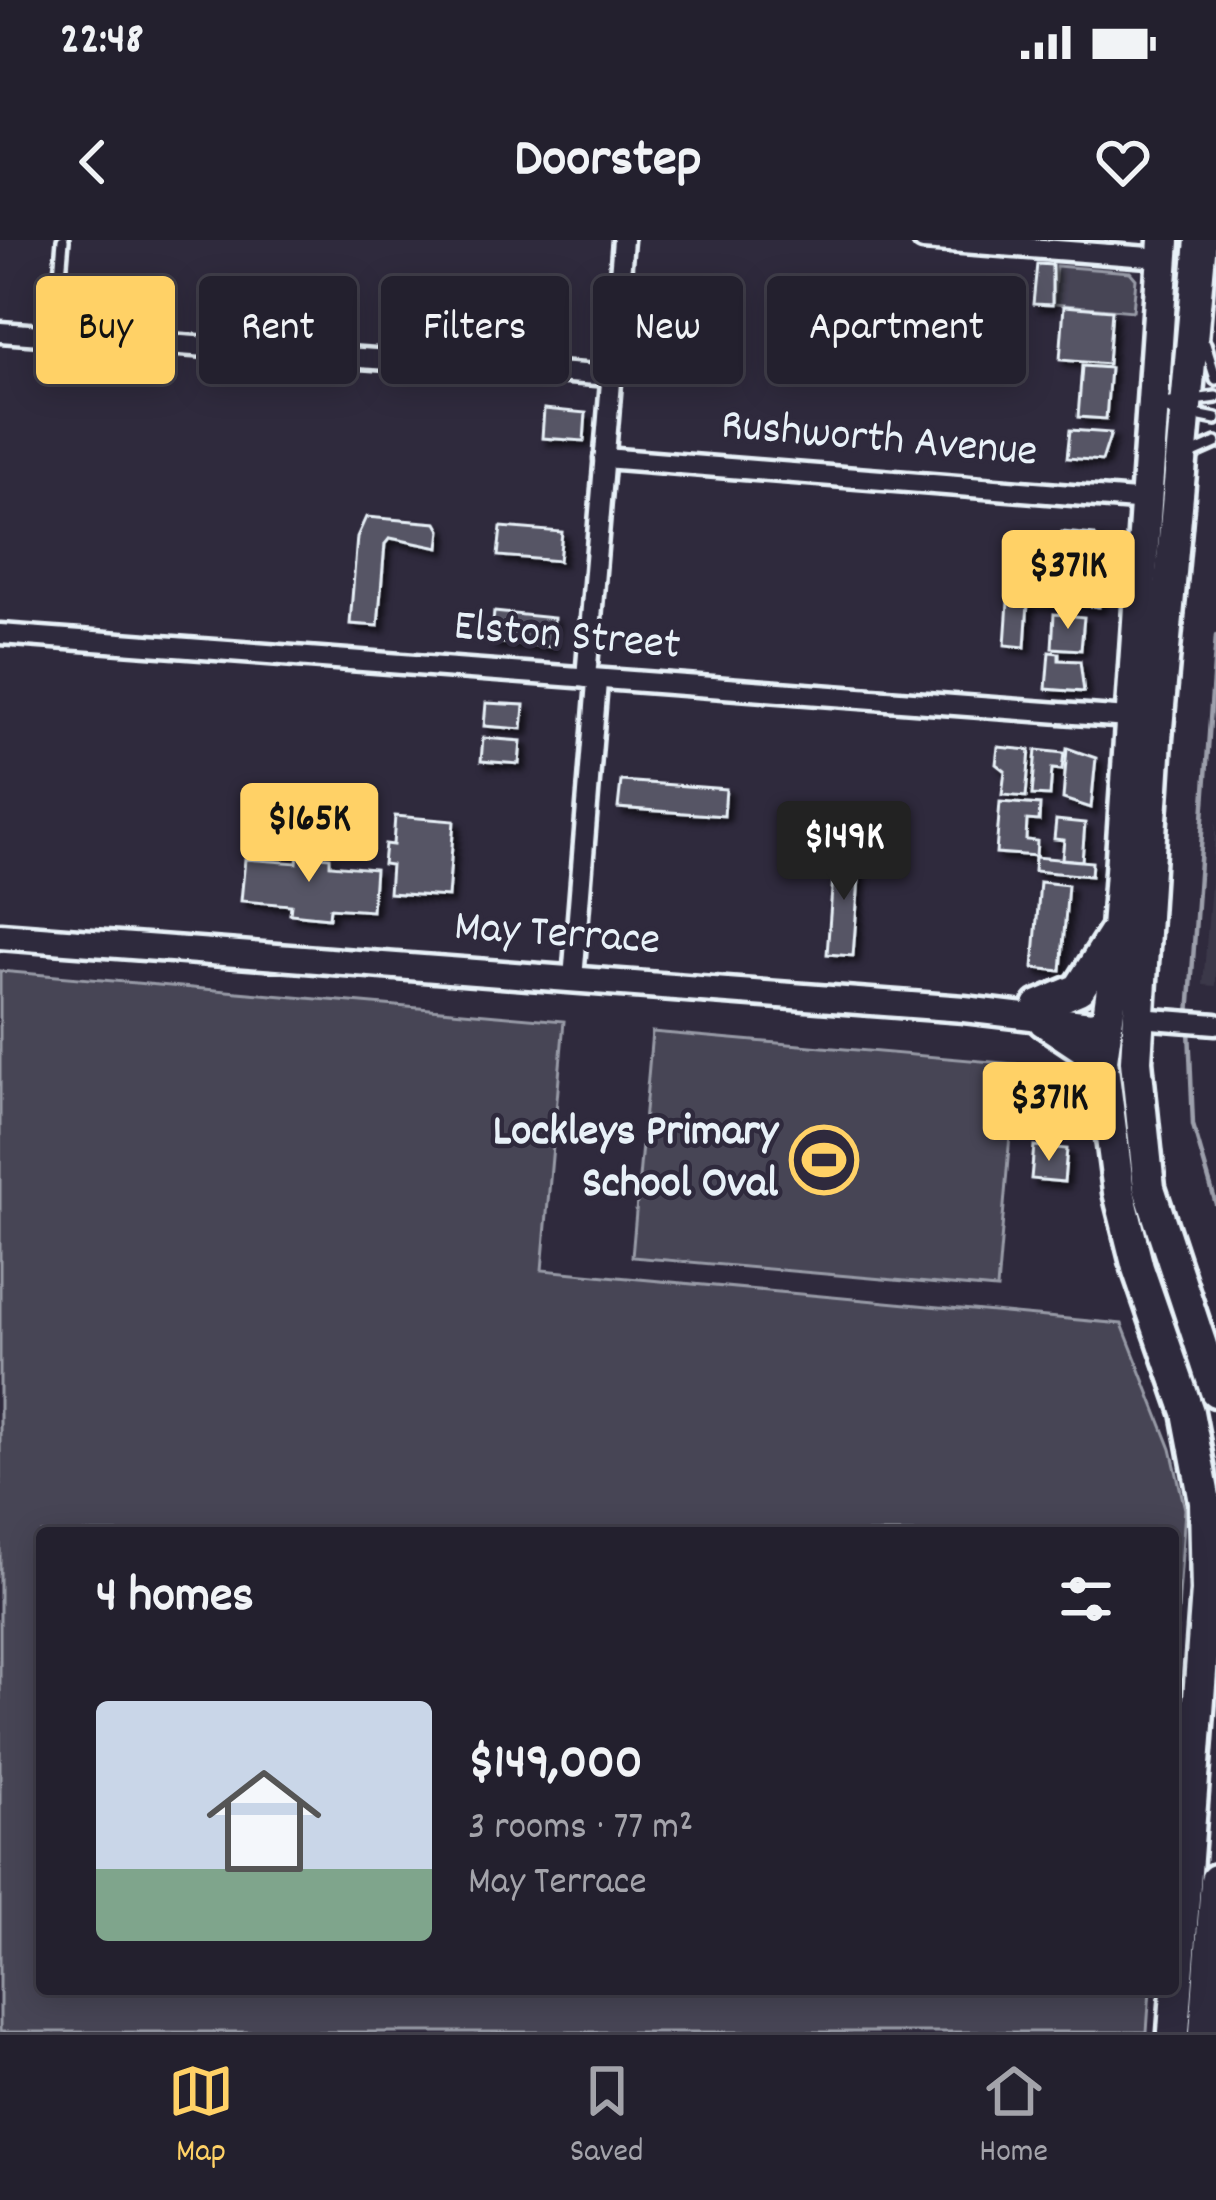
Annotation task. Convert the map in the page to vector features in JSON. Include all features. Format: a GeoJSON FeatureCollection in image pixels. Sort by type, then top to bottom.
{"type":"FeatureCollection","features":[{"type":"Feature","properties":{"kind":"main road"},"geometry":{"type":"LineString","coordinates":[[1201,240],[1203,407],[1191,457],[1136,1060],[1149,1188],[1216,1391]]}},
{"type":"Feature","properties":{"kind":"main road"},"geometry":{"type":"LineString","coordinates":[[1106,1104],[1106,1020],[1128,718],[1169,246]]}},
{"type":"Feature","properties":{"kind":"main road"},"geometry":{"type":"LineString","coordinates":[[1115,932],[1084,984],[1042,1013],[1086,1049],[1106,1104],[1133,1249],[1188,1412],[1205,1502],[1207,1591],[1179,1965]]}},
{"type":"Feature","properties":{"kind":"main road"},"geometry":{"type":"LineString","coordinates":[[1106,1020],[1124,999],[1144,956]]}},
{"type":"Feature","properties":{"kind":"main road"},"geometry":{"type":"LineString","coordinates":[[1106,1020],[1136,1060]]}},
{"type":"Feature","properties":{"kind":"main road"},"geometry":{"type":"LineString","coordinates":[[1204,2032],[1216,1880]]}},
{"type":"Feature","properties":{"kind":"main road"},"geometry":{"type":"LineString","coordinates":[[1174,2032],[1177,1995]]}},
{"type":"Feature","properties":{"kind":"street"},"geometry":{"type":"LineString","coordinates":[[619,276],[622,240]]}},
{"type":"Feature","properties":{"kind":"street"},"geometry":{"type":"LineString","coordinates":[[923,240],[1169,246]]}},
{"type":"Feature","properties":{"kind":"street"},"geometry":{"type":"LineString","coordinates":[[0,332],[36,333]]}},
{"type":"Feature","properties":{"kind":"street"},"geometry":{"type":"LineString","coordinates":[[175,343],[593,375]]}},
{"type":"Feature","properties":{"kind":"street"},"geometry":{"type":"LineString","coordinates":[[573,979],[609,384]]}},
{"type":"Feature","properties":{"kind":"street","name":"Rushworth Avenue"},"geometry":{"type":"LineString","coordinates":[[604,458],[1148,501]]}},
{"type":"Feature","properties":{"kind":"street","name":"Elston Street"},"geometry":{"type":"LineString","coordinates":[[0,634],[1128,718]]}},
{"type":"Feature","properties":{"kind":"street","name":"May Terrace"},"geometry":{"type":"LineString","coordinates":[[0,936],[964,1009],[1092,1011],[1106,1020]]}},
{"type":"Feature","properties":{"kind":"street"},"geometry":{"type":"LineString","coordinates":[[1139,1018],[1208,1023]]}},
{"type":"Feature","properties":{"kind":"lane"},"geometry":{"type":"LineString","coordinates":[[60,276],[63,240]]}},
{"type":"Feature","properties":{"kind":"lane"},"geometry":{"type":"LineString","coordinates":[[1201,240],[1205,352],[1216,379]]}},
{"type":"Feature","properties":{"kind":"lane"},"geometry":{"type":"LineString","coordinates":[[1154,406],[1203,407]]}},
{"type":"Feature","properties":{"kind":"lane"},"geometry":{"type":"LineString","coordinates":[[1154,406],[1203,407]]}},
{"type":"Feature","properties":{"kind":"lane"},"geometry":{"type":"LineString","coordinates":[[1191,457],[1216,443]]}},
{"type":"Feature","properties":{"kind":"shaded area"},"geometry":{"type":"Polygon","coordinates":[[[1056,266],[1130,272],[1136,279],[1133,311],[1053,304],[1056,266]]]}},
{"type":"Feature","properties":{"kind":"shaded area"},"geometry":{"type":"Polygon","coordinates":[[[1216,820],[1216,986],[1203,985],[1216,820]]]}},
{"type":"Feature","properties":{"kind":"shaded area"},"geometry":{"type":"Polygon","coordinates":[[[0,971],[564,1021],[542,1270],[1122,1324],[1171,1449],[1185,1509],[1179,1597],[1179,1527],[36,1527],[36,1995],[1150,1995],[1147,2032],[0,2032],[0,971]]]}},
{"type":"Feature","properties":{"kind":"shaded area","name":"Lockleys Primary School Oval"},"geometry":{"type":"Polygon","coordinates":[[[652,1032],[1016,1064],[997,1289],[632,1257],[652,1032]]]}},
{"type":"Feature","properties":{"kind":"building"},"geometry":{"type":"Polygon","coordinates":[[[1037,264],[1052,265],[1052,305],[1033,304],[1037,264]]]}},
{"type":"Feature","properties":{"kind":"building"},"geometry":{"type":"Polygon","coordinates":[[[1064,306],[1112,310],[1108,364],[1060,360],[1064,306]]]}},
{"type":"Feature","properties":{"kind":"building"},"geometry":{"type":"Polygon","coordinates":[[[1082,366],[1110,368],[1106,419],[1078,417],[1082,366]]]}},
{"type":"Feature","properties":{"kind":"building"},"geometry":{"type":"Polygon","coordinates":[[[544,409],[586,413],[584,441],[542,438],[544,409]]]}},
{"type":"Feature","properties":{"kind":"building"},"geometry":{"type":"Polygon","coordinates":[[[1070,430],[1111,433],[1102,461],[1067,458],[1070,430]]]}},
{"type":"Feature","properties":{"kind":"building"},"geometry":{"type":"Polygon","coordinates":[[[366,517],[437,523],[441,530],[439,548],[390,538],[385,544],[378,626],[350,624],[357,537],[366,517]]]}},
{"type":"Feature","properties":{"kind":"building"},"geometry":{"type":"Polygon","coordinates":[[[501,527],[562,532],[559,561],[498,556],[501,527]]]}},
{"type":"Feature","properties":{"kind":"building"},"geometry":{"type":"Polygon","coordinates":[[[1062,532],[1094,535],[1104,547],[1099,607],[1016,600],[1019,568],[1059,571],[1062,532]]]}},
{"type":"Feature","properties":{"kind":"building"},"geometry":{"type":"Polygon","coordinates":[[[1008,602],[1028,603],[1025,647],[1005,645],[1008,602]]]}},
{"type":"Feature","properties":{"kind":"building"},"geometry":{"type":"Polygon","coordinates":[[[494,612],[554,618],[552,647],[491,642],[494,612]]]}},
{"type":"Feature","properties":{"kind":"building"},"geometry":{"type":"Polygon","coordinates":[[[1054,614],[1084,617],[1081,650],[1052,648],[1054,614]]]}},
{"type":"Feature","properties":{"kind":"building"},"geometry":{"type":"Polygon","coordinates":[[[1049,652],[1059,653],[1059,660],[1080,661],[1084,692],[1046,689],[1049,652]]]}},
{"type":"Feature","properties":{"kind":"building"},"geometry":{"type":"Polygon","coordinates":[[[486,703],[524,705],[522,729],[484,726],[486,703]]]}},
{"type":"Feature","properties":{"kind":"building"},"geometry":{"type":"Polygon","coordinates":[[[483,738],[521,741],[519,764],[481,761],[483,738]]]}},
{"type":"Feature","properties":{"kind":"building"},"geometry":{"type":"Polygon","coordinates":[[[998,747],[1030,750],[1026,797],[1002,795],[1005,771],[996,764],[998,747]]]}},
{"type":"Feature","properties":{"kind":"building"},"geometry":{"type":"Polygon","coordinates":[[[1067,748],[1096,758],[1091,808],[1063,799],[1067,748]]]}},
{"type":"Feature","properties":{"kind":"building"},"geometry":{"type":"Polygon","coordinates":[[[1036,750],[1064,753],[1062,770],[1052,769],[1050,796],[1032,795],[1036,750]]]}},
{"type":"Feature","properties":{"kind":"building"},"geometry":{"type":"Polygon","coordinates":[[[621,781],[726,789],[724,816],[618,808],[621,781]]]}},
{"type":"Feature","properties":{"kind":"building"},"geometry":{"type":"Polygon","coordinates":[[[1000,802],[1040,805],[1039,821],[1027,820],[1026,840],[1037,841],[1036,856],[996,853],[1000,802]]]}},
{"type":"Feature","properties":{"kind":"building"},"geometry":{"type":"Polygon","coordinates":[[[395,816],[454,821],[448,897],[389,893],[391,865],[383,864],[385,844],[393,845],[395,816]]]}},
{"type":"Feature","properties":{"kind":"building"},"geometry":{"type":"Polygon","coordinates":[[[1056,820],[1085,823],[1082,861],[1062,859],[1064,840],[1054,839],[1056,820]]]}},
{"type":"Feature","properties":{"kind":"building"},"geometry":{"type":"Polygon","coordinates":[[[835,851],[861,853],[853,956],[827,954],[835,851]]]}},
{"type":"Feature","properties":{"kind":"building"},"geometry":{"type":"Polygon","coordinates":[[[298,854],[330,857],[330,865],[375,869],[372,911],[330,908],[329,918],[290,914],[291,905],[241,901],[245,859],[297,863],[298,854]]]}},
{"type":"Feature","properties":{"kind":"building"},"geometry":{"type":"Polygon","coordinates":[[[1035,857],[1092,862],[1091,876],[1034,871],[1035,857]]]}},
{"type":"Feature","properties":{"kind":"building"},"geometry":{"type":"Polygon","coordinates":[[[1040,882],[1068,885],[1061,971],[1033,968],[1040,882]]]}},
{"type":"Feature","properties":{"kind":"building"},"geometry":{"type":"Polygon","coordinates":[[[1034,1146],[1067,1149],[1064,1182],[1031,1179],[1034,1146]]]}},
{"type":"Feature","properties":{"kind":"waterway"},"geometry":{"type":"LineString","coordinates":[[1189,1016],[1216,636]]}},
{"type":"Feature","properties":{"kind":"waterway"},"geometry":{"type":"LineString","coordinates":[[1189,1028],[1193,1125],[1216,1204]]}},
{"type":"Feature","properties":{"kind":"place","name":"Lockleys Primary School Oval"},"geometry":{"type":"Point","coordinates":[824,1160]}}]}
